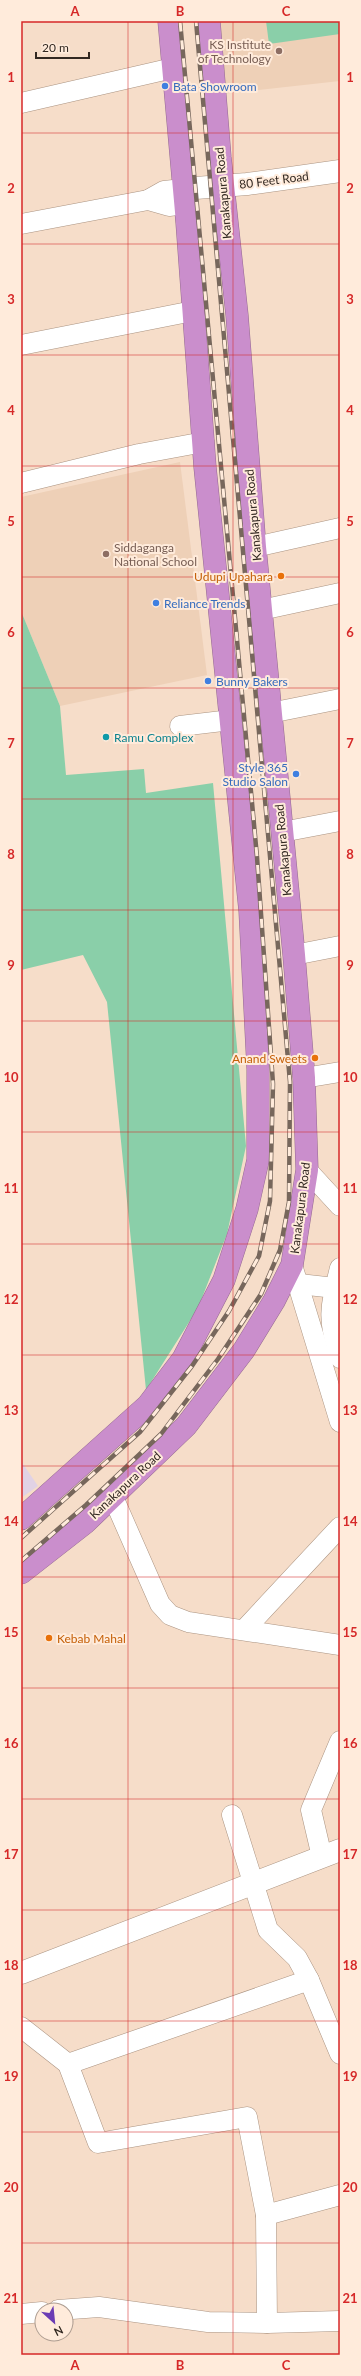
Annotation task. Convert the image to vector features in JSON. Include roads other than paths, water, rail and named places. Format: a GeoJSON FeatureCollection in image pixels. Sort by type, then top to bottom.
{"type":"FeatureCollection","features":[{"type":"Feature","properties":{"kind":"highway"},"geometry":{"type":"LineString","coordinates":[[21,1519],[148,1405],[166,1384],[183,1359],[224,1280],[247,1210],[258,1160],[258,1069],[250,911],[204,442],[169,21]]}},
{"type":"Feature","properties":{"kind":"highway","name":"Kanakapura Road"},"geometry":{"type":"LineString","coordinates":[[21,1573],[85,1522],[186,1426],[244,1350],[274,1302],[296,1274],[307,1170],[304,1078],[294,955],[255,547],[237,320],[223,193],[209,21]]}},
{"type":"Feature","properties":{"kind":"street"},"geometry":{"type":"LineString","coordinates":[[21,103],[173,68]]}},
{"type":"Feature","properties":{"kind":"street","name":"80 Feet Road"},"geometry":{"type":"LineString","coordinates":[[223,193],[340,171]]}},
{"type":"Feature","properties":{"kind":"street","name":"80 Feet Road"},"geometry":{"type":"LineString","coordinates":[[184,197],[340,182]]}},
{"type":"Feature","properties":{"kind":"street"},"geometry":{"type":"LineString","coordinates":[[21,224],[148,200],[169,206],[184,197]]}},
{"type":"Feature","properties":{"kind":"street"},"geometry":{"type":"LineString","coordinates":[[21,345],[193,311]]}},
{"type":"Feature","properties":{"kind":"street"},"geometry":{"type":"LineString","coordinates":[[21,483],[139,454],[204,442]]}},
{"type":"Feature","properties":{"kind":"street"},"geometry":{"type":"LineString","coordinates":[[255,547],[340,528]]}},
{"type":"Feature","properties":{"kind":"street"},"geometry":{"type":"LineString","coordinates":[[261,610],[340,593]]}},
{"type":"Feature","properties":{"kind":"street"},"geometry":{"type":"LineString","coordinates":[[270,713],[340,699]]}},
{"type":"Feature","properties":{"kind":"street"},"geometry":{"type":"LineString","coordinates":[[180,726],[231,720]]}},
{"type":"Feature","properties":{"kind":"street"},"geometry":{"type":"LineString","coordinates":[[282,832],[340,821]]}},
{"type":"Feature","properties":{"kind":"street"},"geometry":{"type":"LineString","coordinates":[[294,955],[340,946]]}},
{"type":"Feature","properties":{"kind":"street"},"geometry":{"type":"LineString","coordinates":[[304,1078],[340,1072]]}},
{"type":"Feature","properties":{"kind":"street"},"geometry":{"type":"LineString","coordinates":[[307,1170],[336,1197]]}},
{"type":"Feature","properties":{"kind":"street"},"geometry":{"type":"LineString","coordinates":[[340,1268],[330,1319],[331,1330],[340,1358]]}},
{"type":"Feature","properties":{"kind":"street"},"geometry":{"type":"LineString","coordinates":[[296,1274],[335,1288]]}},
{"type":"Feature","properties":{"kind":"street"},"geometry":{"type":"LineString","coordinates":[[296,1274],[340,1422]]}},
{"type":"Feature","properties":{"kind":"street"},"geometry":{"type":"LineString","coordinates":[[113,1497],[160,1604],[170,1615],[188,1622],[340,1645]]}},
{"type":"Feature","properties":{"kind":"street"},"geometry":{"type":"LineString","coordinates":[[244,1630],[340,1527]]}},
{"type":"Feature","properties":{"kind":"street"},"geometry":{"type":"LineString","coordinates":[[21,1973],[331,1853],[311,1810],[340,1741]]}},
{"type":"Feature","properties":{"kind":"street"},"geometry":{"type":"LineString","coordinates":[[232,1815],[268,1930],[297,1958],[309,1980],[340,2054]]}},
{"type":"Feature","properties":{"kind":"street"},"geometry":{"type":"LineString","coordinates":[[68,2064],[309,1980]]}},
{"type":"Feature","properties":{"kind":"street"},"geometry":{"type":"LineString","coordinates":[[21,2027],[68,2064],[98,2143],[247,2117],[266,2215],[267,2323]]}},
{"type":"Feature","properties":{"kind":"street"},"geometry":{"type":"LineString","coordinates":[[266,2215],[340,2195]]}},
{"type":"Feature","properties":{"kind":"street"},"geometry":{"type":"LineString","coordinates":[[74,2309],[99,2307],[208,2322],[267,2323],[340,2321]]}},
{"type":"Feature","properties":{"kind":"street"},"geometry":{"type":"LineString","coordinates":[[21,2314],[34,2313]]}},
{"type":"Feature","properties":{"kind":"railway"},"geometry":{"type":"LineString","coordinates":[[21,1538],[140,1432],[192,1366],[229,1311],[259,1256],[270,1201],[273,1084],[257,857],[180,21]]}},
{"type":"Feature","properties":{"kind":"railway"},"geometry":{"type":"LineString","coordinates":[[21,1561],[86,1505],[161,1434],[218,1359],[261,1294],[280,1250],[289,1202],[290,1082],[196,21]]}},
{"type":"Feature","properties":{"kind":"place","name":"KS Institute of Technology"},"geometry":{"type":"Point","coordinates":[279,51]}},
{"type":"Feature","properties":{"kind":"place","name":"Bata Showroom"},"geometry":{"type":"Point","coordinates":[165,86]}},
{"type":"Feature","properties":{"kind":"place","name":"Siddaganga National School"},"geometry":{"type":"Point","coordinates":[106,554]}},
{"type":"Feature","properties":{"kind":"place","name":"Udupi Upahara"},"geometry":{"type":"Point","coordinates":[281,576]}},
{"type":"Feature","properties":{"kind":"place","name":"Reliance Trends"},"geometry":{"type":"Point","coordinates":[156,603]}},
{"type":"Feature","properties":{"kind":"place","name":"Bunny Bakers"},"geometry":{"type":"Point","coordinates":[208,681]}},
{"type":"Feature","properties":{"kind":"place","name":"Ramu Complex"},"geometry":{"type":"Point","coordinates":[106,737]}},
{"type":"Feature","properties":{"kind":"place","name":"Style 365 Studio Salon"},"geometry":{"type":"Point","coordinates":[296,774]}},
{"type":"Feature","properties":{"kind":"place","name":"Anand Sweets"},"geometry":{"type":"Point","coordinates":[315,1058]}},
{"type":"Feature","properties":{"kind":"place","name":"Kebab Mahal"},"geometry":{"type":"Point","coordinates":[49,1638]}}]}
